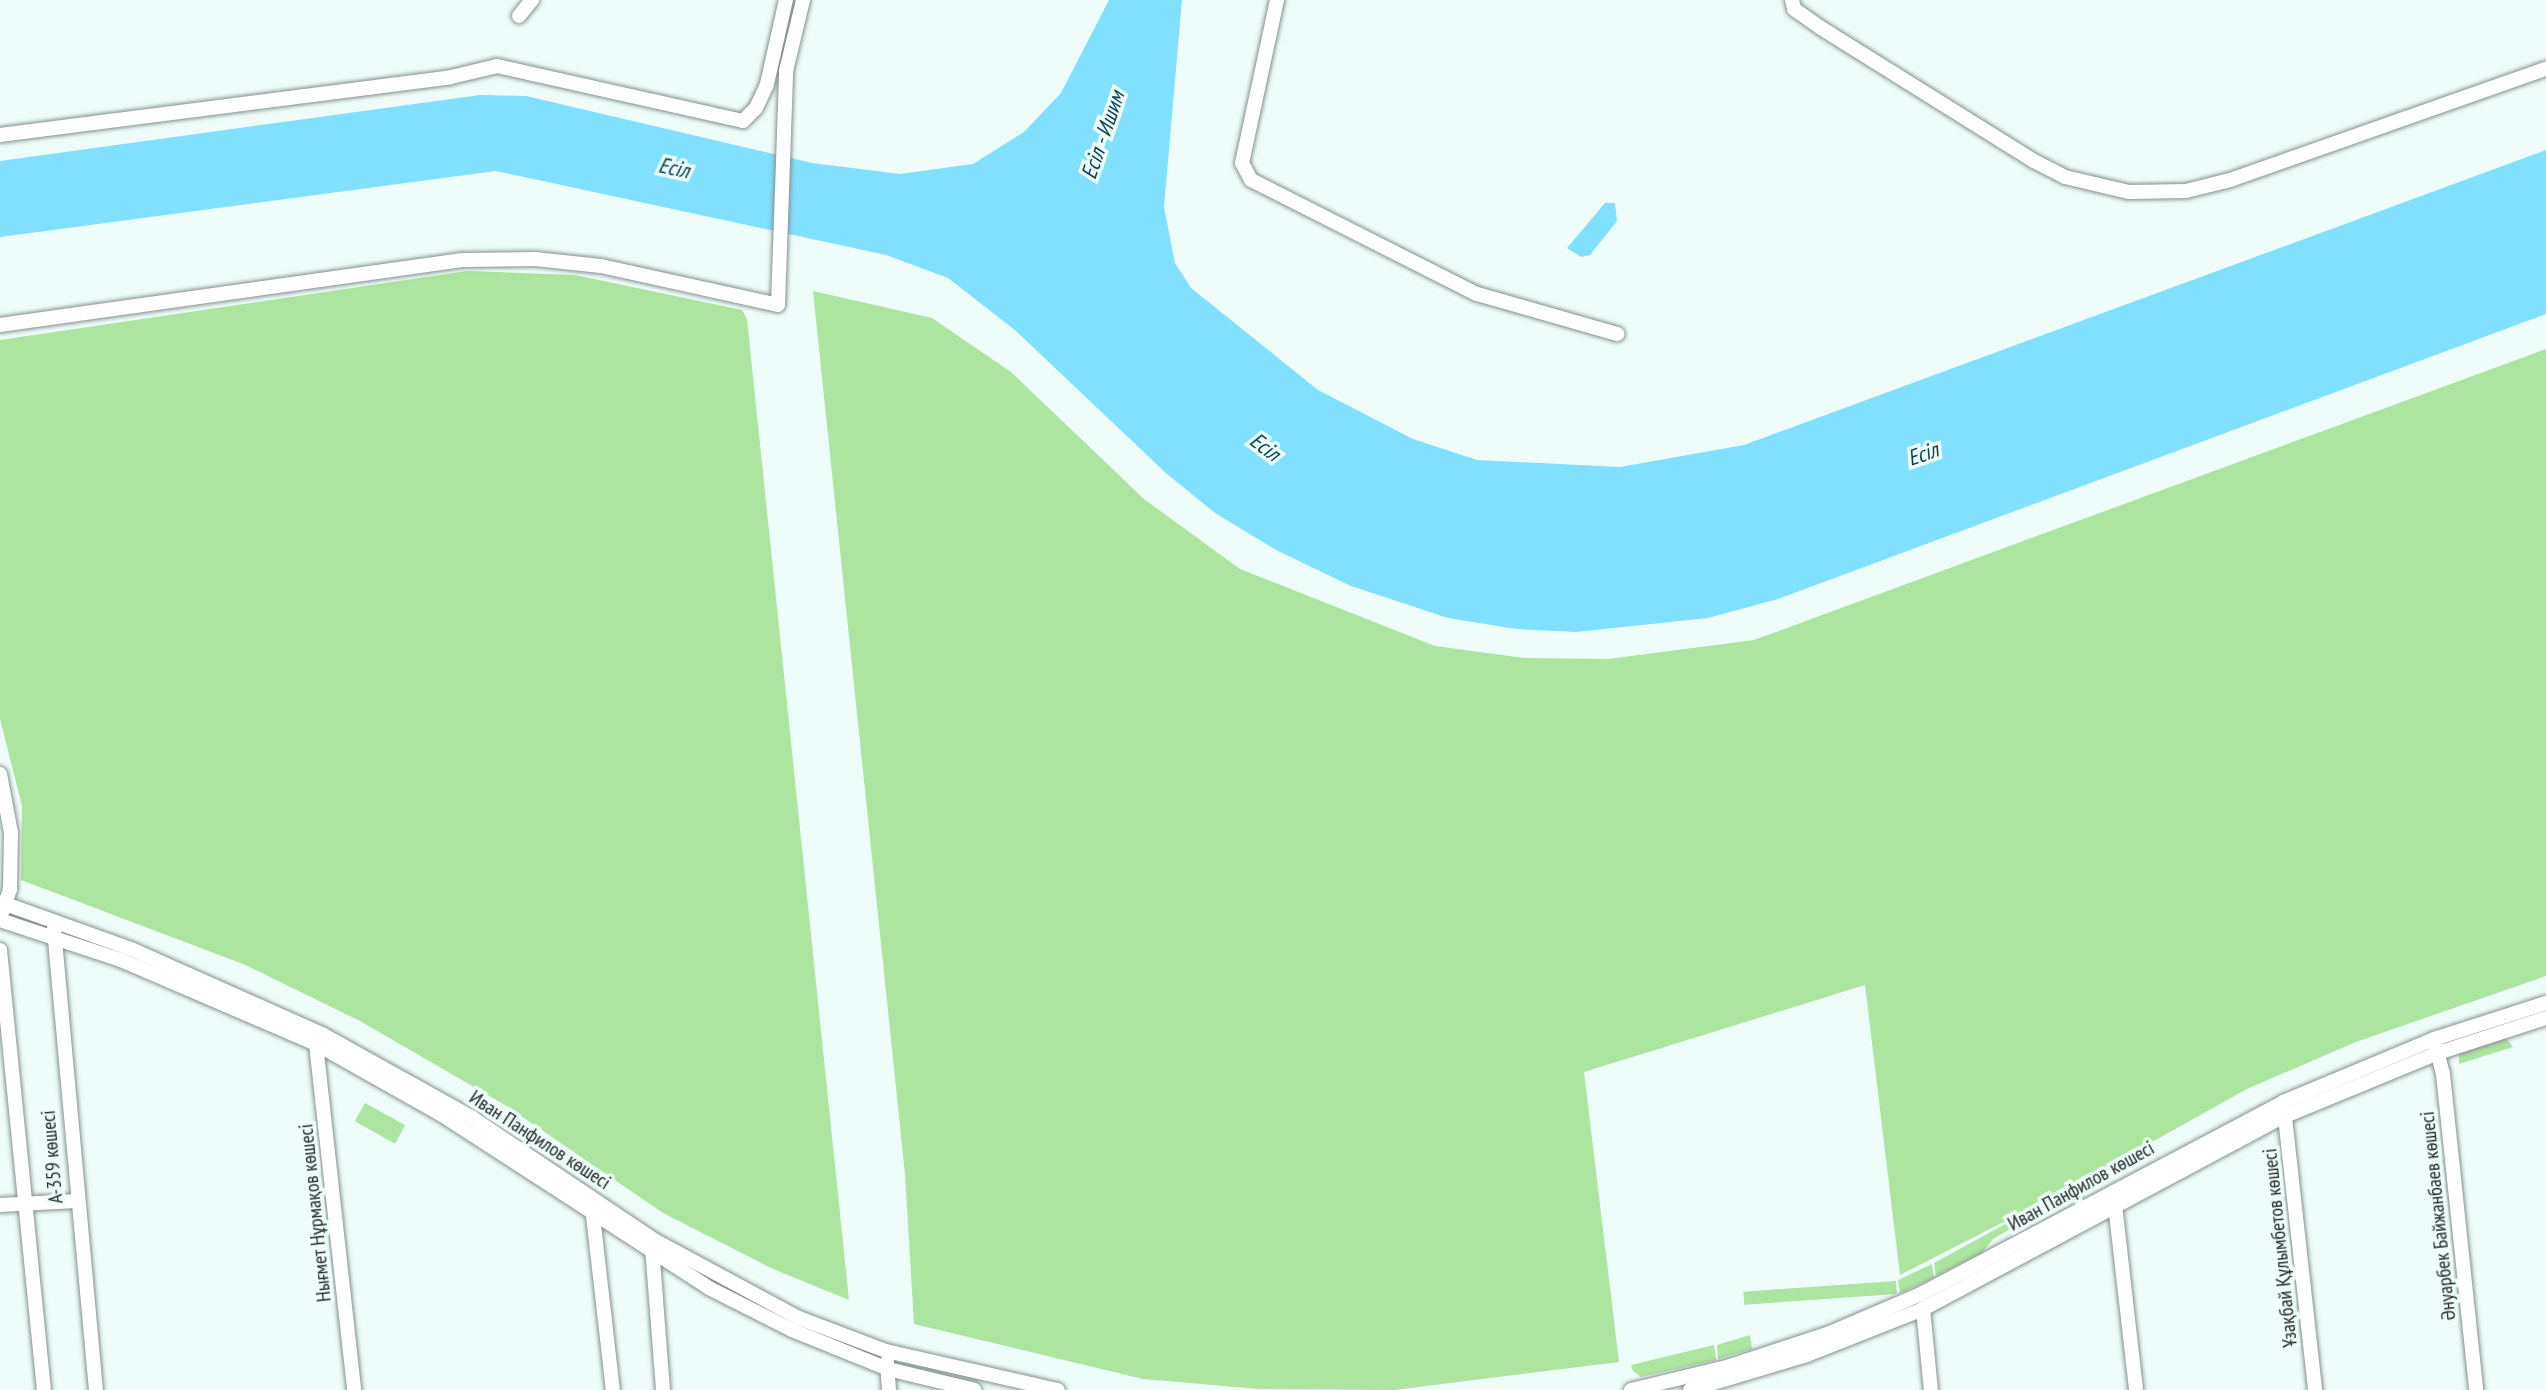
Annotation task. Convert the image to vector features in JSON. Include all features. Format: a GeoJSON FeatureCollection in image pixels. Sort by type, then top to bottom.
{"type":"FeatureCollection","features":[{"type":"Feature","properties":{"kind":"street"},"geometry":{"type":"LineString","coordinates":[[519,16],[532,0]]}},
{"type":"Feature","properties":{"kind":"street"},"geometry":{"type":"LineString","coordinates":[[0,135],[435,79],[497,66],[743,121],[767,84],[786,0]]}},
{"type":"Feature","properties":{"kind":"street"},"geometry":{"type":"LineString","coordinates":[[0,325],[462,260],[535,259],[601,266],[778,305],[782,124],[788,57],[803,0]]}},
{"type":"Feature","properties":{"kind":"street"},"geometry":{"type":"LineString","coordinates":[[1277,0],[1242,163],[1251,180],[1477,294],[1617,334]]}},
{"type":"Feature","properties":{"kind":"street"},"geometry":{"type":"LineString","coordinates":[[1792,0],[1794,9],[1821,28],[2034,161],[2065,177],[2129,192],[2186,191],[2230,180],[2546,69]]}},
{"type":"Feature","properties":{"kind":"street"},"geometry":{"type":"LineString","coordinates":[[0,774],[11,833],[1,911]]}},
{"type":"Feature","properties":{"kind":"street","name":"Иван Панфилов көшесі"},"geometry":{"type":"LineString","coordinates":[[1,911],[233,991],[471,1117],[652,1246],[792,1330],[888,1369],[975,1390]]}},
{"type":"Feature","properties":{"kind":"street","name":"А-359 көшесі"},"geometry":{"type":"LineString","coordinates":[[55,928],[96,1390]]}},
{"type":"Feature","properties":{"kind":"street"},"geometry":{"type":"LineString","coordinates":[[0,950],[44,1390]]}},
{"type":"Feature","properties":{"kind":"street","name":"Иван Панфилов көшесі"},"geometry":{"type":"LineString","coordinates":[[1631,1390],[1731,1379],[1921,1294],[2284,1109],[2546,1003]]}},
{"type":"Feature","properties":{"kind":"street","name":"Иван Панфилов көшесі"},"geometry":{"type":"LineString","coordinates":[[2436,1046],[2546,1018]]}},
{"type":"Feature","properties":{"kind":"street","name":"Нығмет Нұрмақов көшесі"},"geometry":{"type":"LineString","coordinates":[[319,1039],[354,1390]]}},
{"type":"Feature","properties":{"kind":"street","name":"Әнуарбек Байжанбаев көшесі"},"geometry":{"type":"LineString","coordinates":[[2436,1046],[2476,1390]]}},
{"type":"Feature","properties":{"kind":"street","name":"Ұзақбай Құлымбетов көшесі"},"geometry":{"type":"LineString","coordinates":[[2284,1109],[2315,1390]]}},
{"type":"Feature","properties":{"kind":"street"},"geometry":{"type":"LineString","coordinates":[[2114,1197],[2136,1390]]}},
{"type":"Feature","properties":{"kind":"street","name":"Иван Панфилов көшесі"},"geometry":{"type":"LineString","coordinates":[[1690,1390],[1731,1379],[1923,1309],[2114,1197]]}},
{"type":"Feature","properties":{"kind":"street"},"geometry":{"type":"LineString","coordinates":[[0,1205],[77,1201]]}},
{"type":"Feature","properties":{"kind":"street"},"geometry":{"type":"LineString","coordinates":[[592,1205],[613,1390]]}},
{"type":"Feature","properties":{"kind":"street"},"geometry":{"type":"LineString","coordinates":[[652,1246],[663,1390]]}},
{"type":"Feature","properties":{"kind":"street","name":"Иван Панфилов көшесі"},"geometry":{"type":"LineString","coordinates":[[652,1246],[799,1318],[886,1351],[1058,1390]]}},
{"type":"Feature","properties":{"kind":"street"},"geometry":{"type":"LineString","coordinates":[[1923,1309],[1931,1390]]}},
{"type":"Feature","properties":{"kind":"street"},"geometry":{"type":"LineString","coordinates":[[886,1351],[889,1390]]}},
{"type":"Feature","properties":{"kind":"green space"},"geometry":{"type":"Polygon","coordinates":[[[467,271],[575,275],[742,310],[747,319],[849,1300],[773,1269],[663,1213],[505,1105],[360,1021],[243,964],[21,880],[22,806],[0,719],[0,340],[467,271]]]}},
{"type":"Feature","properties":{"kind":"green space"},"geometry":{"type":"Polygon","coordinates":[[[813,291],[932,318],[1011,372],[1144,499],[1240,569],[1435,646],[1524,658],[1608,659],[1754,640],[2546,349],[2546,976],[2356,1042],[2247,1089],[2082,1181],[2085,1196],[2051,1214],[2044,1209],[1993,1239],[1982,1253],[1936,1276],[1934,1263],[2080,1183],[1900,1275],[1865,985],[1584,1072],[1619,1362],[1394,1390],[1259,1389],[1143,1379],[914,1324],[905,1174],[813,291]]]}},
{"type":"Feature","properties":{"kind":"green space"},"geometry":{"type":"Polygon","coordinates":[[[2504,1036],[2513,1047],[2459,1064],[2459,1051],[2504,1036]]]}},
{"type":"Feature","properties":{"kind":"green space"},"geometry":{"type":"Polygon","coordinates":[[[365,1103],[405,1125],[395,1144],[355,1121],[365,1103]]]}},
{"type":"Feature","properties":{"kind":"green space"},"geometry":{"type":"Polygon","coordinates":[[[1932,1264],[1934,1278],[1900,1293],[1898,1280],[1932,1264]]]}},
{"type":"Feature","properties":{"kind":"green space"},"geometry":{"type":"Polygon","coordinates":[[[1896,1281],[1897,1294],[1744,1305],[1743,1292],[1896,1281]]]}},
{"type":"Feature","properties":{"kind":"green space"},"geometry":{"type":"Polygon","coordinates":[[[1750,1335],[1752,1349],[1718,1359],[1717,1345],[1750,1335]]]}},
{"type":"Feature","properties":{"kind":"green space"},"geometry":{"type":"Polygon","coordinates":[[[1714,1345],[1716,1360],[1641,1377],[1631,1365],[1714,1345]]]}},
{"type":"Feature","properties":{"kind":"water"},"geometry":{"type":"Polygon","coordinates":[[[1109,0],[1182,0],[1164,207],[1175,263],[1191,288],[1318,390],[1413,439],[1477,460],[1620,467],[1744,445],[2546,150],[2546,314],[1778,599],[1708,618],[1576,632],[1516,629],[1448,618],[1351,586],[1278,551],[1215,513],[1167,474],[1016,331],[948,278],[886,255],[496,171],[0,237],[0,161],[480,95],[526,96],[812,163],[900,174],[973,164],[1024,132],[1061,93],[1109,0]]]}},
{"type":"Feature","properties":{"kind":"water"},"geometry":{"type":"Polygon","coordinates":[[[1605,203],[1615,203],[1617,221],[1590,255],[1581,257],[1567,248],[1605,203]]]}},
{"type":"Feature","properties":{"kind":"water label","name":"Есіл - Ишим"},"geometry":{"type":"Point","coordinates":[1103,135]}},
{"type":"Feature","properties":{"kind":"water label","name":"Есіл"},"geometry":{"type":"Point","coordinates":[674,168]}},
{"type":"Feature","properties":{"kind":"water label","name":"Есіл"},"geometry":{"type":"Point","coordinates":[1265,447]}},
{"type":"Feature","properties":{"kind":"water label","name":"Есіл"},"geometry":{"type":"Point","coordinates":[1923,454]}}]}
